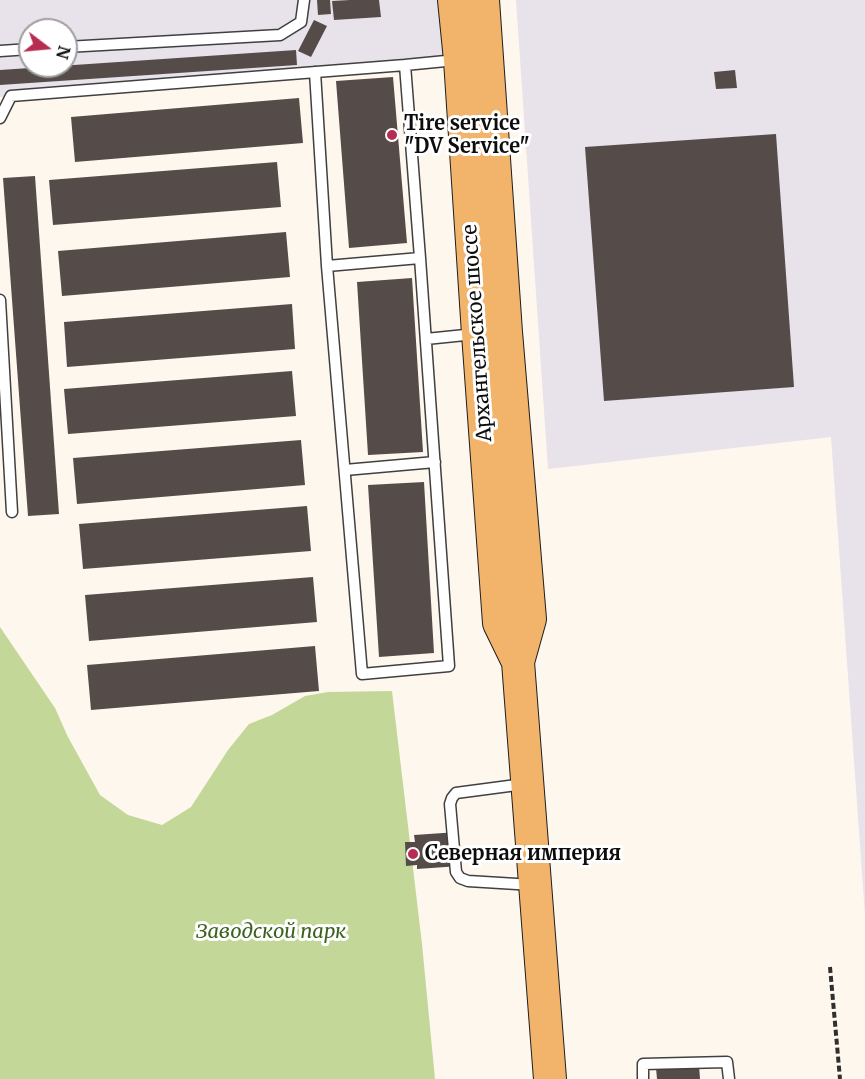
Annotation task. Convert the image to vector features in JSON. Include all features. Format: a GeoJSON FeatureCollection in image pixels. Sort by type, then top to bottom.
{"type":"FeatureCollection","features":[{"type":"Feature","properties":{"kind":"main road","name":"Архангельское шоссе"},"geometry":{"type":"LineString","coordinates":[[454,0],[474,58]]}},
{"type":"Feature","properties":{"kind":"main road","name":"Архангельское шоссе"},"geometry":{"type":"LineString","coordinates":[[483,0],[474,58],[492,333],[530,619],[518,662],[550,1079]]}},
{"type":"Feature","properties":{"kind":"lane"},"geometry":{"type":"LineString","coordinates":[[78,46],[280,35],[302,22],[304,0]]}},
{"type":"Feature","properties":{"kind":"lane"},"geometry":{"type":"LineString","coordinates":[[0,51],[18,50]]}},
{"type":"Feature","properties":{"kind":"lane"},"geometry":{"type":"LineString","coordinates":[[0,118],[11,96],[405,66],[474,58]]}},
{"type":"Feature","properties":{"kind":"lane"},"geometry":{"type":"LineString","coordinates":[[315,72],[327,266],[362,674],[449,666],[405,66]]}},
{"type":"Feature","properties":{"kind":"lane"},"geometry":{"type":"LineString","coordinates":[[327,266],[420,258]]}},
{"type":"Feature","properties":{"kind":"lane"},"geometry":{"type":"LineString","coordinates":[[0,300],[12,512]]}},
{"type":"Feature","properties":{"kind":"lane"},"geometry":{"type":"LineString","coordinates":[[426,339],[492,333]]}},
{"type":"Feature","properties":{"kind":"lane"},"geometry":{"type":"LineString","coordinates":[[345,470],[435,462]]}},
{"type":"Feature","properties":{"kind":"lane"},"geometry":{"type":"LineString","coordinates":[[527,784],[456,793],[450,804],[456,872],[460,878],[468,881],[535,885]]}},
{"type":"Feature","properties":{"kind":"lane"},"geometry":{"type":"LineString","coordinates":[[643,1079],[643,1064],[727,1062],[729,1079]]}},
{"type":"Feature","properties":{"kind":"path"},"geometry":{"type":"LineString","coordinates":[[830,967],[840,1079]]}},
{"type":"Feature","properties":{"kind":"shaded area"},"geometry":{"type":"Polygon","coordinates":[[[0,0],[438,0],[443,62],[0,97],[0,0]]]}},
{"type":"Feature","properties":{"kind":"shaded area"},"geometry":{"type":"Polygon","coordinates":[[[516,0],[865,0],[865,915],[831,437],[548,469],[516,0]]]}},
{"type":"Feature","properties":{"kind":"green space","name":"Заводской парк"},"geometry":{"type":"Polygon","coordinates":[[[0,627],[55,708],[100,795],[128,815],[162,825],[191,807],[228,750],[249,724],[272,715],[305,696],[328,692],[392,691],[422,944],[435,1079],[0,1079],[0,627]]]}},
{"type":"Feature","properties":{"kind":"building"},"geometry":{"type":"Polygon","coordinates":[[[317,0],[330,0],[331,14],[318,15],[317,0]]]}},
{"type":"Feature","properties":{"kind":"building"},"geometry":{"type":"Polygon","coordinates":[[[379,0],[381,17],[334,20],[332,1],[379,0]]]}},
{"type":"Feature","properties":{"kind":"building"},"geometry":{"type":"Polygon","coordinates":[[[314,20],[327,26],[311,57],[298,51],[314,20]]]}},
{"type":"Feature","properties":{"kind":"building"},"geometry":{"type":"Polygon","coordinates":[[[296,50],[297,65],[0,85],[0,70],[18,69],[18,78],[78,78],[78,65],[296,50]]]}},
{"type":"Feature","properties":{"kind":"building"},"geometry":{"type":"Polygon","coordinates":[[[735,70],[737,88],[716,89],[714,72],[735,70]]]}},
{"type":"Feature","properties":{"kind":"building"},"geometry":{"type":"Polygon","coordinates":[[[393,77],[407,243],[349,248],[336,81],[393,77]]]}},
{"type":"Feature","properties":{"kind":"building"},"geometry":{"type":"Polygon","coordinates":[[[299,98],[303,143],[75,162],[71,117],[299,98]]]}},
{"type":"Feature","properties":{"kind":"building"},"geometry":{"type":"Polygon","coordinates":[[[776,134],[794,387],[604,401],[585,147],[776,134]]]}},
{"type":"Feature","properties":{"kind":"building"},"geometry":{"type":"Polygon","coordinates":[[[277,162],[281,207],[53,225],[49,180],[277,162]]]}},
{"type":"Feature","properties":{"kind":"building"},"geometry":{"type":"Polygon","coordinates":[[[35,176],[59,514],[28,516],[3,178],[35,176]]]}},
{"type":"Feature","properties":{"kind":"building"},"geometry":{"type":"Polygon","coordinates":[[[286,232],[290,277],[62,296],[58,251],[286,232]]]}},
{"type":"Feature","properties":{"kind":"building"},"geometry":{"type":"Polygon","coordinates":[[[412,278],[423,452],[368,455],[357,282],[412,278]]]}},
{"type":"Feature","properties":{"kind":"building"},"geometry":{"type":"Polygon","coordinates":[[[292,304],[295,349],[67,367],[64,322],[292,304]]]}},
{"type":"Feature","properties":{"kind":"building"},"geometry":{"type":"Polygon","coordinates":[[[292,371],[296,416],[68,434],[64,389],[292,371]]]}},
{"type":"Feature","properties":{"kind":"building"},"geometry":{"type":"Polygon","coordinates":[[[301,440],[305,485],[77,504],[73,458],[301,440]]]}},
{"type":"Feature","properties":{"kind":"building"},"geometry":{"type":"Polygon","coordinates":[[[424,482],[434,653],[379,657],[368,485],[424,482]]]}},
{"type":"Feature","properties":{"kind":"building"},"geometry":{"type":"Polygon","coordinates":[[[307,506],[311,551],[83,569],[79,524],[307,506]]]}},
{"type":"Feature","properties":{"kind":"building"},"geometry":{"type":"Polygon","coordinates":[[[313,577],[317,622],[89,641],[85,595],[313,577]]]}},
{"type":"Feature","properties":{"kind":"building"},"geometry":{"type":"Polygon","coordinates":[[[315,646],[319,691],[91,710],[87,665],[315,646]]]}},
{"type":"Feature","properties":{"kind":"building"},"geometry":{"type":"Polygon","coordinates":[[[458,832],[460,866],[417,869],[417,865],[406,866],[405,842],[415,842],[414,835],[458,832]]]}},
{"type":"Feature","properties":{"kind":"building"},"geometry":{"type":"Polygon","coordinates":[[[699,1065],[700,1079],[657,1079],[656,1068],[699,1065]]]}},
{"type":"Feature","properties":{"kind":"place","name":"Tire service \"DV Service\""},"geometry":{"type":"Point","coordinates":[392,135]}},
{"type":"Feature","properties":{"kind":"place","name":"Северная империя"},"geometry":{"type":"Point","coordinates":[413,854]}}]}
